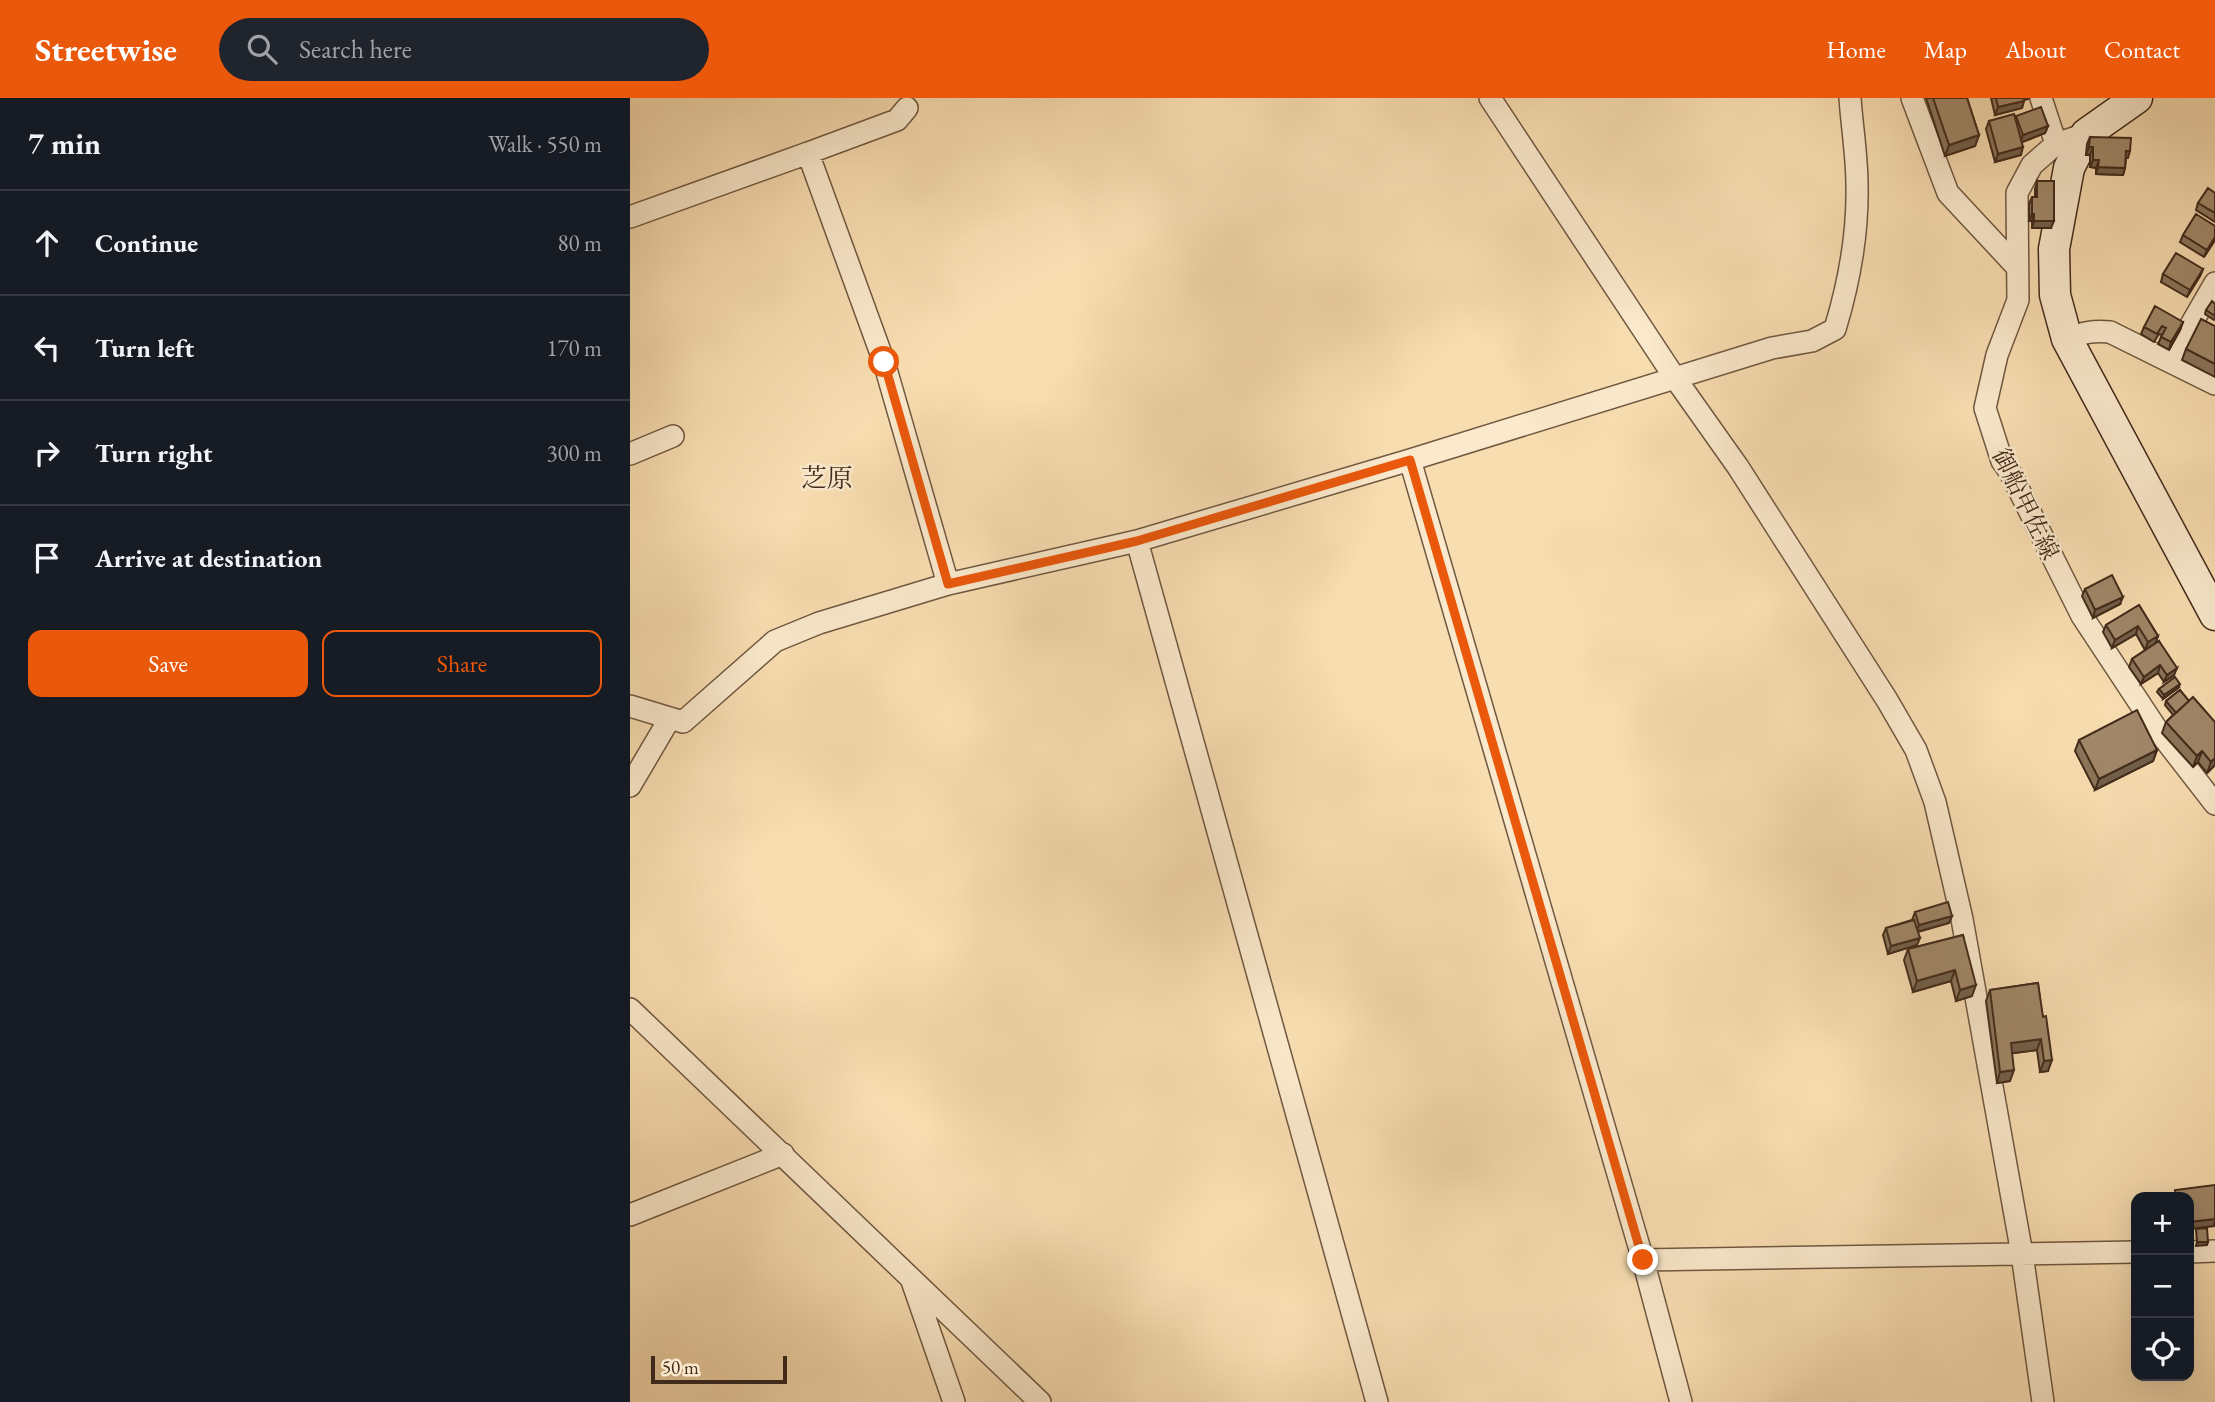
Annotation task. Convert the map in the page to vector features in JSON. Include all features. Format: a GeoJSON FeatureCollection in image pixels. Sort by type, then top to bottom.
{"type":"FeatureCollection","features":[{"type":"Feature","properties":{"kind":"main road","name":"御船甲佐線"},"geometry":{"type":"LineString","coordinates":[[2086,134],[2137,98]]}},
{"type":"Feature","properties":{"kind":"main road"},"geometry":{"type":"LineString","coordinates":[[2086,134],[2069,168],[2054,249],[2055,295],[2067,339],[2215,615]]}},
{"type":"Feature","properties":{"kind":"street"},"geometry":{"type":"LineString","coordinates":[[1490,98],[1675,378],[1738,467],[1916,750],[1935,802],[1962,919],[2022,1254],[2043,1402]]}},
{"type":"Feature","properties":{"kind":"street"},"geometry":{"type":"LineString","coordinates":[[630,706],[683,722],[775,641],[819,623],[948,584],[1137,541],[1772,348],[1812,341],[1835,329],[1845,296],[1855,227],[1857,185],[1850,98]]}},
{"type":"Feature","properties":{"kind":"street"},"geometry":{"type":"LineString","coordinates":[[1912,98],[1948,193],[2016,262],[2054,261]]}},
{"type":"Feature","properties":{"kind":"street"},"geometry":{"type":"LineString","coordinates":[[2041,98],[2056,144]]}},
{"type":"Feature","properties":{"kind":"street"},"geometry":{"type":"LineString","coordinates":[[630,217],[808,153],[902,114]]}},
{"type":"Feature","properties":{"kind":"street","name":"御船甲佐線"},"geometry":{"type":"LineString","coordinates":[[2086,134],[2056,144],[2032,165],[2017,193],[2018,300],[1997,355],[1985,408],[2002,461],[2082,617],[2156,728],[2215,804]]}},
{"type":"Feature","properties":{"kind":"street"},"geometry":{"type":"LineString","coordinates":[[808,153],[884,362],[948,584]]}},
{"type":"Feature","properties":{"kind":"street"},"geometry":{"type":"LineString","coordinates":[[2169,361],[2215,283]]}},
{"type":"Feature","properties":{"kind":"street"},"geometry":{"type":"LineString","coordinates":[[2067,339],[2084,332],[2110,332],[2215,384]]}},
{"type":"Feature","properties":{"kind":"street"},"geometry":{"type":"LineString","coordinates":[[630,454],[673,436]]}},
{"type":"Feature","properties":{"kind":"street"},"geometry":{"type":"LineString","coordinates":[[1410,460],[1643,1260],[1681,1402]]}},
{"type":"Feature","properties":{"kind":"street"},"geometry":{"type":"LineString","coordinates":[[1137,541],[1377,1402]]}},
{"type":"Feature","properties":{"kind":"street"},"geometry":{"type":"LineString","coordinates":[[630,786],[670,718]]}},
{"type":"Feature","properties":{"kind":"street"},"geometry":{"type":"LineString","coordinates":[[630,1009],[1040,1402]]}},
{"type":"Feature","properties":{"kind":"street"},"geometry":{"type":"LineString","coordinates":[[630,1215],[783,1154]]}},
{"type":"Feature","properties":{"kind":"street"},"geometry":{"type":"LineString","coordinates":[[2194,1252],[2215,1251]]}},
{"type":"Feature","properties":{"kind":"street"},"geometry":{"type":"LineString","coordinates":[[1643,1260],[2131,1252]]}},
{"type":"Feature","properties":{"kind":"street"},"geometry":{"type":"LineString","coordinates":[[912,1279],[954,1402]]}},
{"type":"Feature","properties":{"kind":"building"},"geometry":{"type":"Polygon","coordinates":[[[1933,98],[1967,98],[1979,135],[1949,145],[1933,98]]]}},
{"type":"Feature","properties":{"kind":"building"},"geometry":{"type":"Polygon","coordinates":[[[1996,98],[2024,98],[2024,101],[1998,107],[1996,98]]]}},
{"type":"Feature","properties":{"kind":"building"},"geometry":{"type":"Polygon","coordinates":[[[2041,107],[2048,126],[2023,135],[2016,116],[2041,107]]]}},
{"type":"Feature","properties":{"kind":"building"},"geometry":{"type":"Polygon","coordinates":[[[2014,114],[2023,147],[1998,154],[1989,121],[2014,114]]]}},
{"type":"Feature","properties":{"kind":"building"},"geometry":{"type":"Polygon","coordinates":[[[2090,137],[2131,138],[2130,151],[2126,151],[2125,168],[2098,167],[2099,160],[2093,160],[2093,147],[2089,147],[2090,137]]]}},
{"type":"Feature","properties":{"kind":"building"},"geometry":{"type":"Polygon","coordinates":[[[2037,181],[2054,181],[2054,221],[2034,221],[2032,197],[2037,197],[2037,181]]]}},
{"type":"Feature","properties":{"kind":"building"},"geometry":{"type":"Polygon","coordinates":[[[2208,188],[2215,193],[2215,213],[2198,203],[2208,188]]]}},
{"type":"Feature","properties":{"kind":"building"},"geometry":{"type":"Polygon","coordinates":[[[2196,214],[2215,226],[2215,237],[2207,250],[2183,235],[2196,214]]]}},
{"type":"Feature","properties":{"kind":"building"},"geometry":{"type":"Polygon","coordinates":[[[2176,253],[2203,269],[2190,290],[2163,274],[2176,253]]]}},
{"type":"Feature","properties":{"kind":"building"},"geometry":{"type":"Polygon","coordinates":[[[2212,301],[2215,304],[2215,316],[2206,310],[2212,301]]]}},
{"type":"Feature","properties":{"kind":"building"},"geometry":{"type":"Polygon","coordinates":[[[2155,306],[2183,322],[2171,342],[2161,337],[2166,328],[2162,326],[2157,334],[2144,327],[2155,306]]]}},
{"type":"Feature","properties":{"kind":"building"},"geometry":{"type":"Polygon","coordinates":[[[2201,319],[2215,326],[2215,364],[2186,349],[2201,319]]]}},
{"type":"Feature","properties":{"kind":"building"},"geometry":{"type":"Polygon","coordinates":[[[2112,575],[2123,597],[2095,610],[2085,589],[2112,575]]]}},
{"type":"Feature","properties":{"kind":"building"},"geometry":{"type":"Polygon","coordinates":[[[2139,605],[2158,636],[2148,642],[2138,626],[2115,640],[2106,625],[2139,605]]]}},
{"type":"Feature","properties":{"kind":"building"},"geometry":{"type":"Polygon","coordinates":[[[2159,641],[2177,668],[2167,675],[2160,665],[2144,677],[2132,659],[2159,641]]]}},
{"type":"Feature","properties":{"kind":"building"},"geometry":{"type":"Polygon","coordinates":[[[2175,677],[2180,684],[2164,695],[2159,689],[2175,677]]]}},
{"type":"Feature","properties":{"kind":"building"},"geometry":{"type":"Polygon","coordinates":[[[2180,690],[2189,701],[2176,713],[2166,701],[2180,690]]]}},
{"type":"Feature","properties":{"kind":"building"},"geometry":{"type":"Polygon","coordinates":[[[2193,697],[2215,722],[2215,758],[2211,762],[2202,751],[2197,756],[2166,722],[2193,697]]]}},
{"type":"Feature","properties":{"kind":"building"},"geometry":{"type":"Polygon","coordinates":[[[2137,710],[2157,750],[2099,779],[2079,740],[2137,710]]]}},
{"type":"Feature","properties":{"kind":"building"},"geometry":{"type":"Polygon","coordinates":[[[1948,902],[1952,916],[1919,925],[1915,912],[1948,902]]]}},
{"type":"Feature","properties":{"kind":"building"},"geometry":{"type":"Polygon","coordinates":[[[1914,920],[1920,938],[1891,946],[1886,928],[1914,920]]]}},
{"type":"Feature","properties":{"kind":"building"},"geometry":{"type":"Polygon","coordinates":[[[1963,935],[1976,985],[1960,990],[1955,970],[1917,981],[1908,949],[1963,935]]]}},
{"type":"Feature","properties":{"kind":"building"},"geometry":{"type":"Polygon","coordinates":[[[2038,983],[2052,1060],[2044,1061],[2041,1039],[2011,1043],[2014,1070],[2000,1072],[1990,990],[2038,983]]]}},
{"type":"Feature","properties":{"kind":"building"},"geometry":{"type":"Polygon","coordinates":[[[2215,1185],[2215,1219],[2194,1221],[2194,1192],[2175,1190],[2215,1185]]]}},
{"type":"Feature","properties":{"kind":"building"},"geometry":{"type":"Polygon","coordinates":[[[2207,1228],[2208,1242],[2197,1242],[2196,1229],[2207,1228]]]}},
{"type":"Feature","properties":{"kind":"district","name":"芝原"},"geometry":{"type":"Point","coordinates":[827,478]}},
{"type":"Feature","properties":{"kind":"route"},"geometry":{"type":"LineString","coordinates":[[884,362],[948,584],[1137,541],[1410,460],[1643,1260]]}}]}
